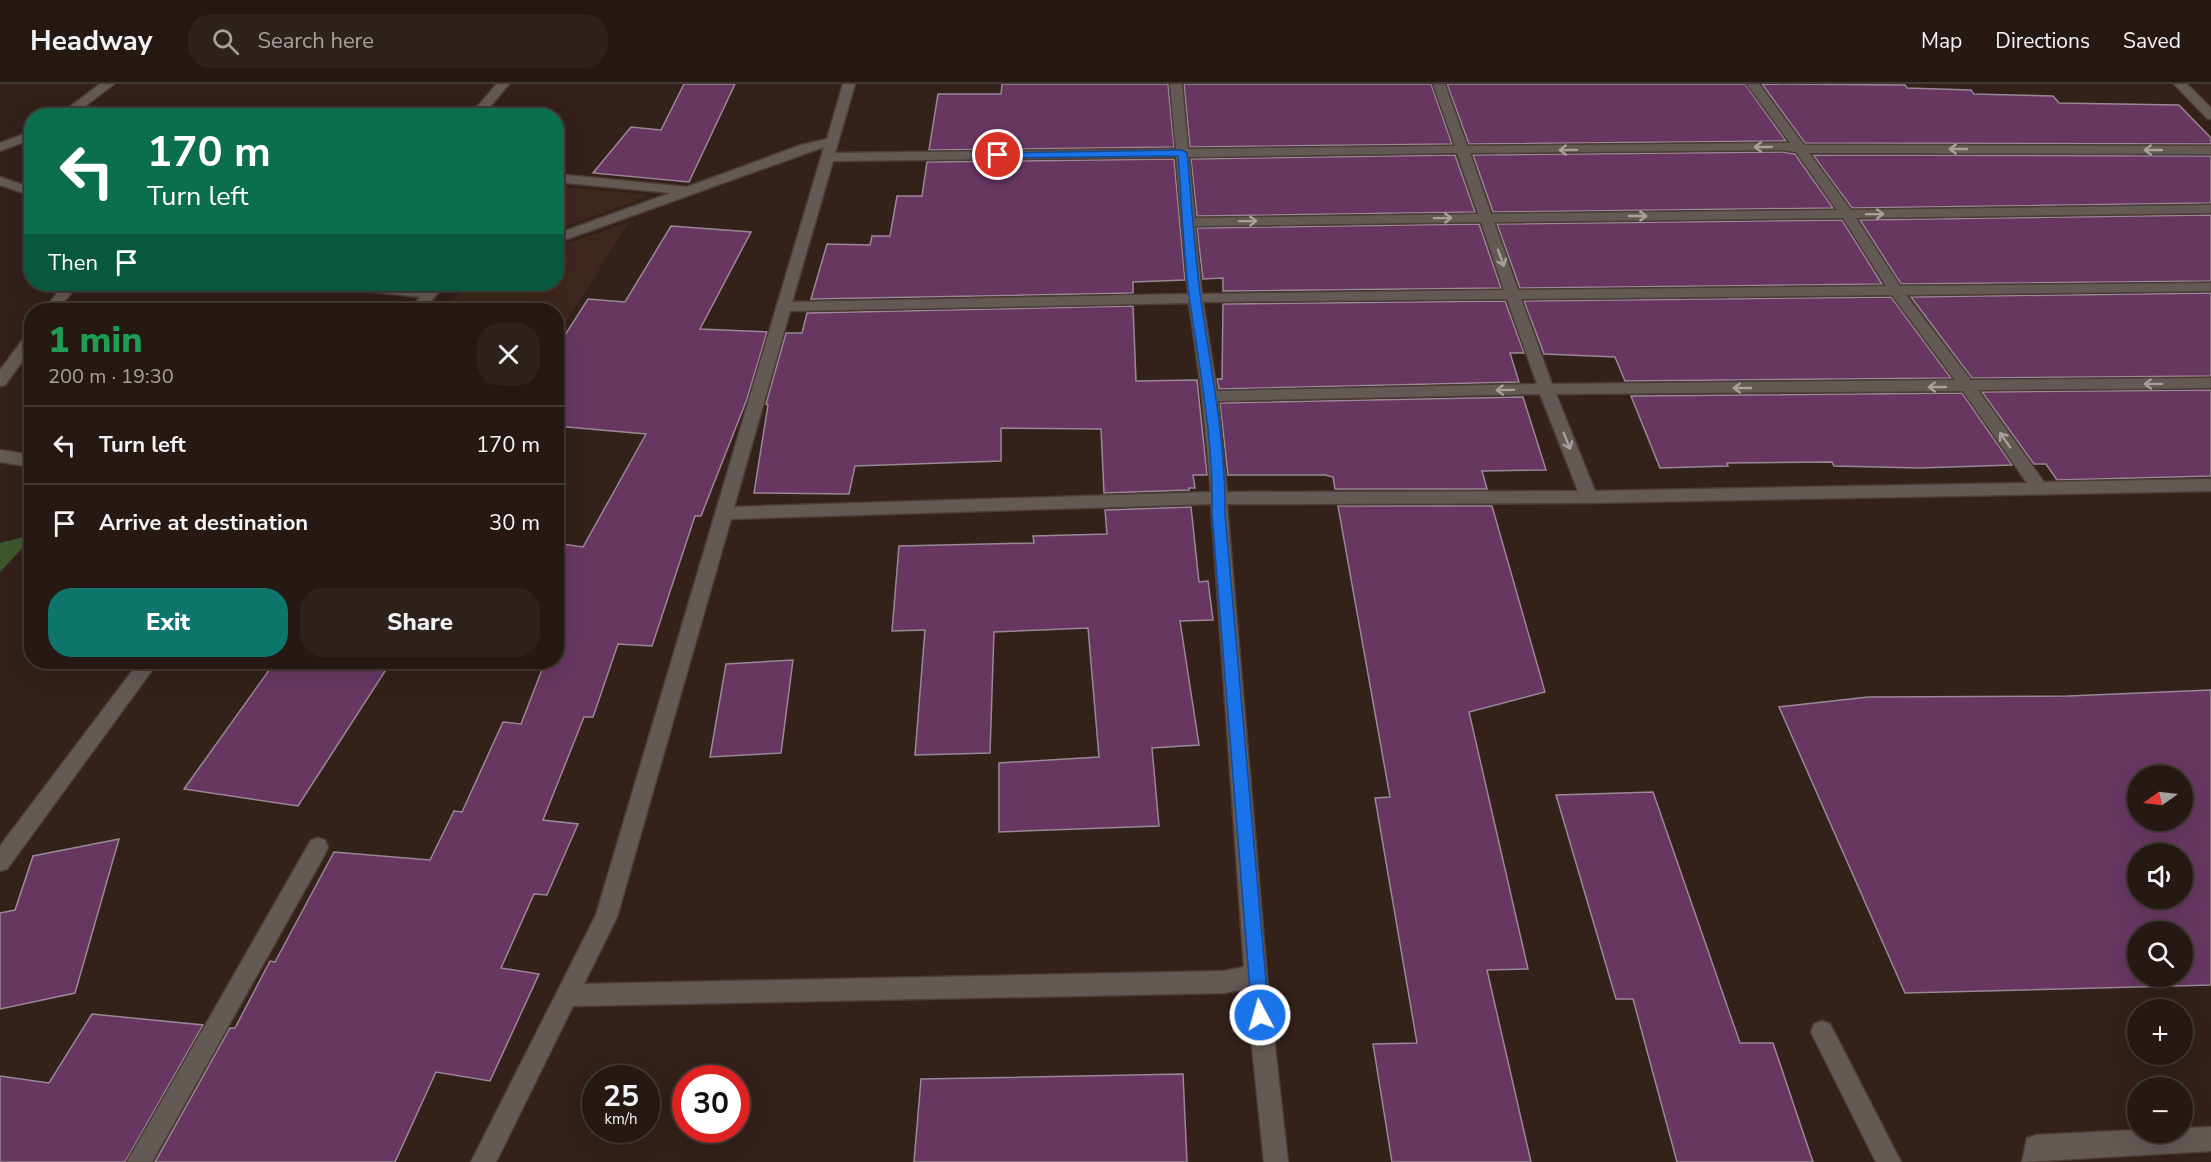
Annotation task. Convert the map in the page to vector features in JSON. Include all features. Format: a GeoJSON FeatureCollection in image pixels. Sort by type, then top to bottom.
{"type":"FeatureCollection","features":[{"type":"Feature","properties":{"kind":"street"},"geometry":{"type":"LineString","coordinates":[[75,108],[108,84]]}},
{"type":"Feature","properties":{"kind":"street"},"geometry":{"type":"LineString","coordinates":[[482,108],[503,84]]}},
{"type":"Feature","properties":{"kind":"street"},"geometry":{"type":"LineString","coordinates":[[483,1162],[569,995],[606,916],[849,84]]}},
{"type":"Feature","properties":{"kind":"street"},"geometry":{"type":"LineString","coordinates":[[1176,84],[1195,298],[1210,396],[1220,498],[1219,514],[1256,976],[1276,1162]]}},
{"type":"Feature","properties":{"kind":"street"},"geometry":{"type":"LineString","coordinates":[[1439,84],[1460,150],[1515,295],[1546,389],[1589,497]]}},
{"type":"Feature","properties":{"kind":"street"},"geometry":{"type":"LineString","coordinates":[[1753,84],[1847,214],[1906,306],[1968,387],[2039,487]]}},
{"type":"Feature","properties":{"kind":"street"},"geometry":{"type":"LineString","coordinates":[[2180,84],[2211,114]]}},
{"type":"Feature","properties":{"kind":"street"},"geometry":{"type":"LineString","coordinates":[[0,147],[24,138]]}},
{"type":"Feature","properties":{"kind":"street"},"geometry":{"type":"LineString","coordinates":[[564,236],[805,148],[1182,153],[1782,146],[1802,149],[2211,150]]}},
{"type":"Feature","properties":{"kind":"street"},"geometry":{"type":"LineString","coordinates":[[564,179],[689,190]]}},
{"type":"Feature","properties":{"kind":"street"},"geometry":{"type":"LineString","coordinates":[[0,181],[24,189]]}},
{"type":"Feature","properties":{"kind":"street"},"geometry":{"type":"LineString","coordinates":[[1190,222],[1485,216],[2211,209]]}},
{"type":"Feature","properties":{"kind":"street"},"geometry":{"type":"LineString","coordinates":[[782,307],[1195,298],[2211,288]]}},
{"type":"Feature","properties":{"kind":"street"},"geometry":{"type":"LineString","coordinates":[[56,303],[66,291]]}},
{"type":"Feature","properties":{"kind":"street"},"geometry":{"type":"LineString","coordinates":[[423,303],[432,291]]}},
{"type":"Feature","properties":{"kind":"street"},"geometry":{"type":"LineString","coordinates":[[0,381],[24,348]]}},
{"type":"Feature","properties":{"kind":"street"},"geometry":{"type":"LineString","coordinates":[[1210,396],[1546,389],[1968,387],[2211,383]]}},
{"type":"Feature","properties":{"kind":"street"},"geometry":{"type":"LineString","coordinates":[[0,456],[24,460]]}},
{"type":"Feature","properties":{"kind":"street"},"geometry":{"type":"LineString","coordinates":[[723,513],[1220,498],[1589,497],[2211,485]]}},
{"type":"Feature","properties":{"kind":"street"},"geometry":{"type":"LineString","coordinates":[[0,862],[144,669]]}},
{"type":"Feature","properties":{"kind":"street"},"geometry":{"type":"LineString","coordinates":[[139,1162],[318,847]]}},
{"type":"Feature","properties":{"kind":"street"},"geometry":{"type":"LineString","coordinates":[[569,995],[1224,982],[1256,976]]}},
{"type":"Feature","properties":{"kind":"street"},"geometry":{"type":"LineString","coordinates":[[1822,1032],[1888,1162]]}},
{"type":"Feature","properties":{"kind":"street"},"geometry":{"type":"LineString","coordinates":[[2034,1162],[2036,1147],[2211,1139]]}},
{"type":"Feature","properties":{"kind":"shaded area"},"geometry":{"type":"Polygon","coordinates":[[[564,188],[644,194],[645,198],[564,227],[564,188]]]}},
{"type":"Feature","properties":{"kind":"shaded area"},"geometry":{"type":"Polygon","coordinates":[[[629,222],[564,325],[564,303],[451,303],[463,291],[564,291],[564,245],[629,222]]]}},
{"type":"Feature","properties":{"kind":"green space"},"geometry":{"type":"Polygon","coordinates":[[[24,537],[24,546],[0,572],[0,543],[24,537]]]}},
{"type":"Feature","properties":{"kind":"building"},"geometry":{"type":"Polygon","coordinates":[[[684,84],[735,84],[689,182],[593,173],[631,127],[661,130],[684,84]]]}},
{"type":"Feature","properties":{"kind":"building"},"geometry":{"type":"Polygon","coordinates":[[[1002,84],[1168,84],[1174,147],[929,150],[938,94],[1001,94],[1002,84]]]}},
{"type":"Feature","properties":{"kind":"building"},"geometry":{"type":"Polygon","coordinates":[[[1184,84],[1431,84],[1452,144],[1190,147],[1184,84]]]}},
{"type":"Feature","properties":{"kind":"building"},"geometry":{"type":"Polygon","coordinates":[[[1447,84],[1745,84],[1786,141],[1469,144],[1447,84]]]}},
{"type":"Feature","properties":{"kind":"building"},"geometry":{"type":"Polygon","coordinates":[[[1762,84],[1905,85],[1907,88],[1971,90],[1974,94],[2053,96],[2059,103],[2179,105],[2211,138],[2211,144],[1805,143],[1762,84]]]}},
{"type":"Feature","properties":{"kind":"building"},"geometry":{"type":"Polygon","coordinates":[[[1782,152],[1795,154],[1833,208],[1493,212],[1473,155],[1782,152]]]}},
{"type":"Feature","properties":{"kind":"building"},"geometry":{"type":"Polygon","coordinates":[[[1455,155],[1475,212],[1197,216],[1191,159],[1455,155]]]}},
{"type":"Feature","properties":{"kind":"building"},"geometry":{"type":"Polygon","coordinates":[[[1813,155],[2211,156],[2211,203],[1852,208],[1813,155]]]}},
{"type":"Feature","properties":{"kind":"building"},"geometry":{"type":"Polygon","coordinates":[[[1174,159],[1185,280],[1133,282],[1133,293],[811,299],[827,244],[870,245],[872,236],[890,236],[897,196],[922,196],[927,162],[1174,159]]]}},
{"type":"Feature","properties":{"kind":"building"},"geometry":{"type":"Polygon","coordinates":[[[2211,215],[2211,281],[1901,284],[1860,220],[2211,215]]]}},
{"type":"Feature","properties":{"kind":"building"},"geometry":{"type":"Polygon","coordinates":[[[1842,220],[1882,284],[1520,288],[1497,224],[1842,220]]]}},
{"type":"Feature","properties":{"kind":"building"},"geometry":{"type":"Polygon","coordinates":[[[1479,224],[1501,288],[1223,291],[1223,278],[1203,279],[1197,228],[1479,224]]]}},
{"type":"Feature","properties":{"kind":"building"},"geometry":{"type":"Polygon","coordinates":[[[671,226],[751,232],[700,329],[767,332],[747,399],[701,516],[695,516],[652,646],[618,644],[593,717],[584,717],[543,820],[578,824],[547,895],[534,894],[501,968],[539,974],[490,1081],[436,1072],[395,1162],[155,1162],[230,1028],[235,1028],[270,961],[275,962],[334,852],[430,860],[454,811],[462,812],[503,722],[521,724],[542,669],[564,669],[564,544],[583,547],[646,434],[564,427],[564,336],[588,299],[625,302],[671,226]]]}},
{"type":"Feature","properties":{"kind":"building"},"geometry":{"type":"Polygon","coordinates":[[[2211,293],[2211,376],[1972,378],[1911,297],[2211,293]]]}},
{"type":"Feature","properties":{"kind":"building"},"geometry":{"type":"Polygon","coordinates":[[[1891,297],[1951,378],[1625,381],[1615,357],[1544,354],[1524,301],[1891,297]]]}},
{"type":"Feature","properties":{"kind":"building"},"geometry":{"type":"Polygon","coordinates":[[[1505,301],[1524,353],[1510,353],[1519,382],[1219,389],[1217,379],[1222,379],[1223,304],[1505,301]]]}},
{"type":"Feature","properties":{"kind":"building"},"geometry":{"type":"Polygon","coordinates":[[[1133,306],[1136,381],[1197,380],[1207,475],[1193,475],[1195,488],[1104,493],[1101,429],[1001,428],[1001,461],[855,466],[849,494],[754,493],[768,405],[766,404],[786,333],[802,333],[807,313],[1133,306]]]}},
{"type":"Feature","properties":{"kind":"building"},"geometry":{"type":"Polygon","coordinates":[[[2211,390],[2211,476],[2057,480],[2046,464],[2034,464],[1982,392],[2211,390]]]}},
{"type":"Feature","properties":{"kind":"building"},"geometry":{"type":"Polygon","coordinates":[[[1962,393],[2012,465],[1919,468],[1834,466],[1832,462],[1727,463],[1728,466],[1660,468],[1631,396],[1962,393]]]}},
{"type":"Feature","properties":{"kind":"building"},"geometry":{"type":"Polygon","coordinates":[[[1523,397],[1546,470],[1482,471],[1487,489],[1335,489],[1333,477],[1325,475],[1228,475],[1220,403],[1523,397]]]}},
{"type":"Feature","properties":{"kind":"building"},"geometry":{"type":"Polygon","coordinates":[[[1338,506],[1492,506],[1545,692],[1469,712],[1528,969],[1487,970],[1531,1162],[1392,1162],[1373,1044],[1417,1043],[1375,798],[1390,797],[1338,506]]]}},
{"type":"Feature","properties":{"kind":"building"},"geometry":{"type":"Polygon","coordinates":[[[1191,507],[1199,582],[1208,581],[1213,620],[1180,621],[1199,745],[1152,748],[1159,826],[999,832],[999,763],[1099,757],[1088,628],[994,632],[990,753],[915,755],[925,630],[892,631],[899,546],[1034,543],[1033,536],[1107,534],[1105,510],[1191,507]]]}},
{"type":"Feature","properties":{"kind":"building"},"geometry":{"type":"Polygon","coordinates":[[[793,660],[781,753],[710,757],[726,664],[793,660]]]}},
{"type":"Feature","properties":{"kind":"building"},"geometry":{"type":"Polygon","coordinates":[[[270,669],[386,669],[298,806],[184,789],[270,669]]]}},
{"type":"Feature","properties":{"kind":"building"},"geometry":{"type":"Polygon","coordinates":[[[2211,690],[2211,985],[2193,985],[2193,921],[2127,921],[2127,987],[2134,987],[1905,993],[1779,707],[1868,697],[2068,696],[2211,690]]]}},
{"type":"Feature","properties":{"kind":"building"},"geometry":{"type":"Polygon","coordinates":[[[1653,792],[1740,1043],[1773,1043],[1813,1162],[1677,1162],[1633,999],[1616,999],[1556,795],[1653,792]]]}},
{"type":"Feature","properties":{"kind":"building"},"geometry":{"type":"Polygon","coordinates":[[[119,839],[75,993],[0,1009],[0,913],[15,910],[33,856],[119,839]]]}},
{"type":"Feature","properties":{"kind":"building"},"geometry":{"type":"Polygon","coordinates":[[[92,1014],[203,1025],[125,1162],[0,1162],[0,1076],[49,1083],[92,1014]]]}},
{"type":"Feature","properties":{"kind":"building"},"geometry":{"type":"Polygon","coordinates":[[[1183,1074],[1187,1162],[914,1162],[921,1079],[1183,1074]]]}},
{"type":"Feature","properties":{"kind":"route"},"geometry":{"type":"LineString","coordinates":[[998,155],[1182,153],[1190,222],[1195,298],[1210,396],[1219,482],[1219,514],[1260,1015]]}}]}
